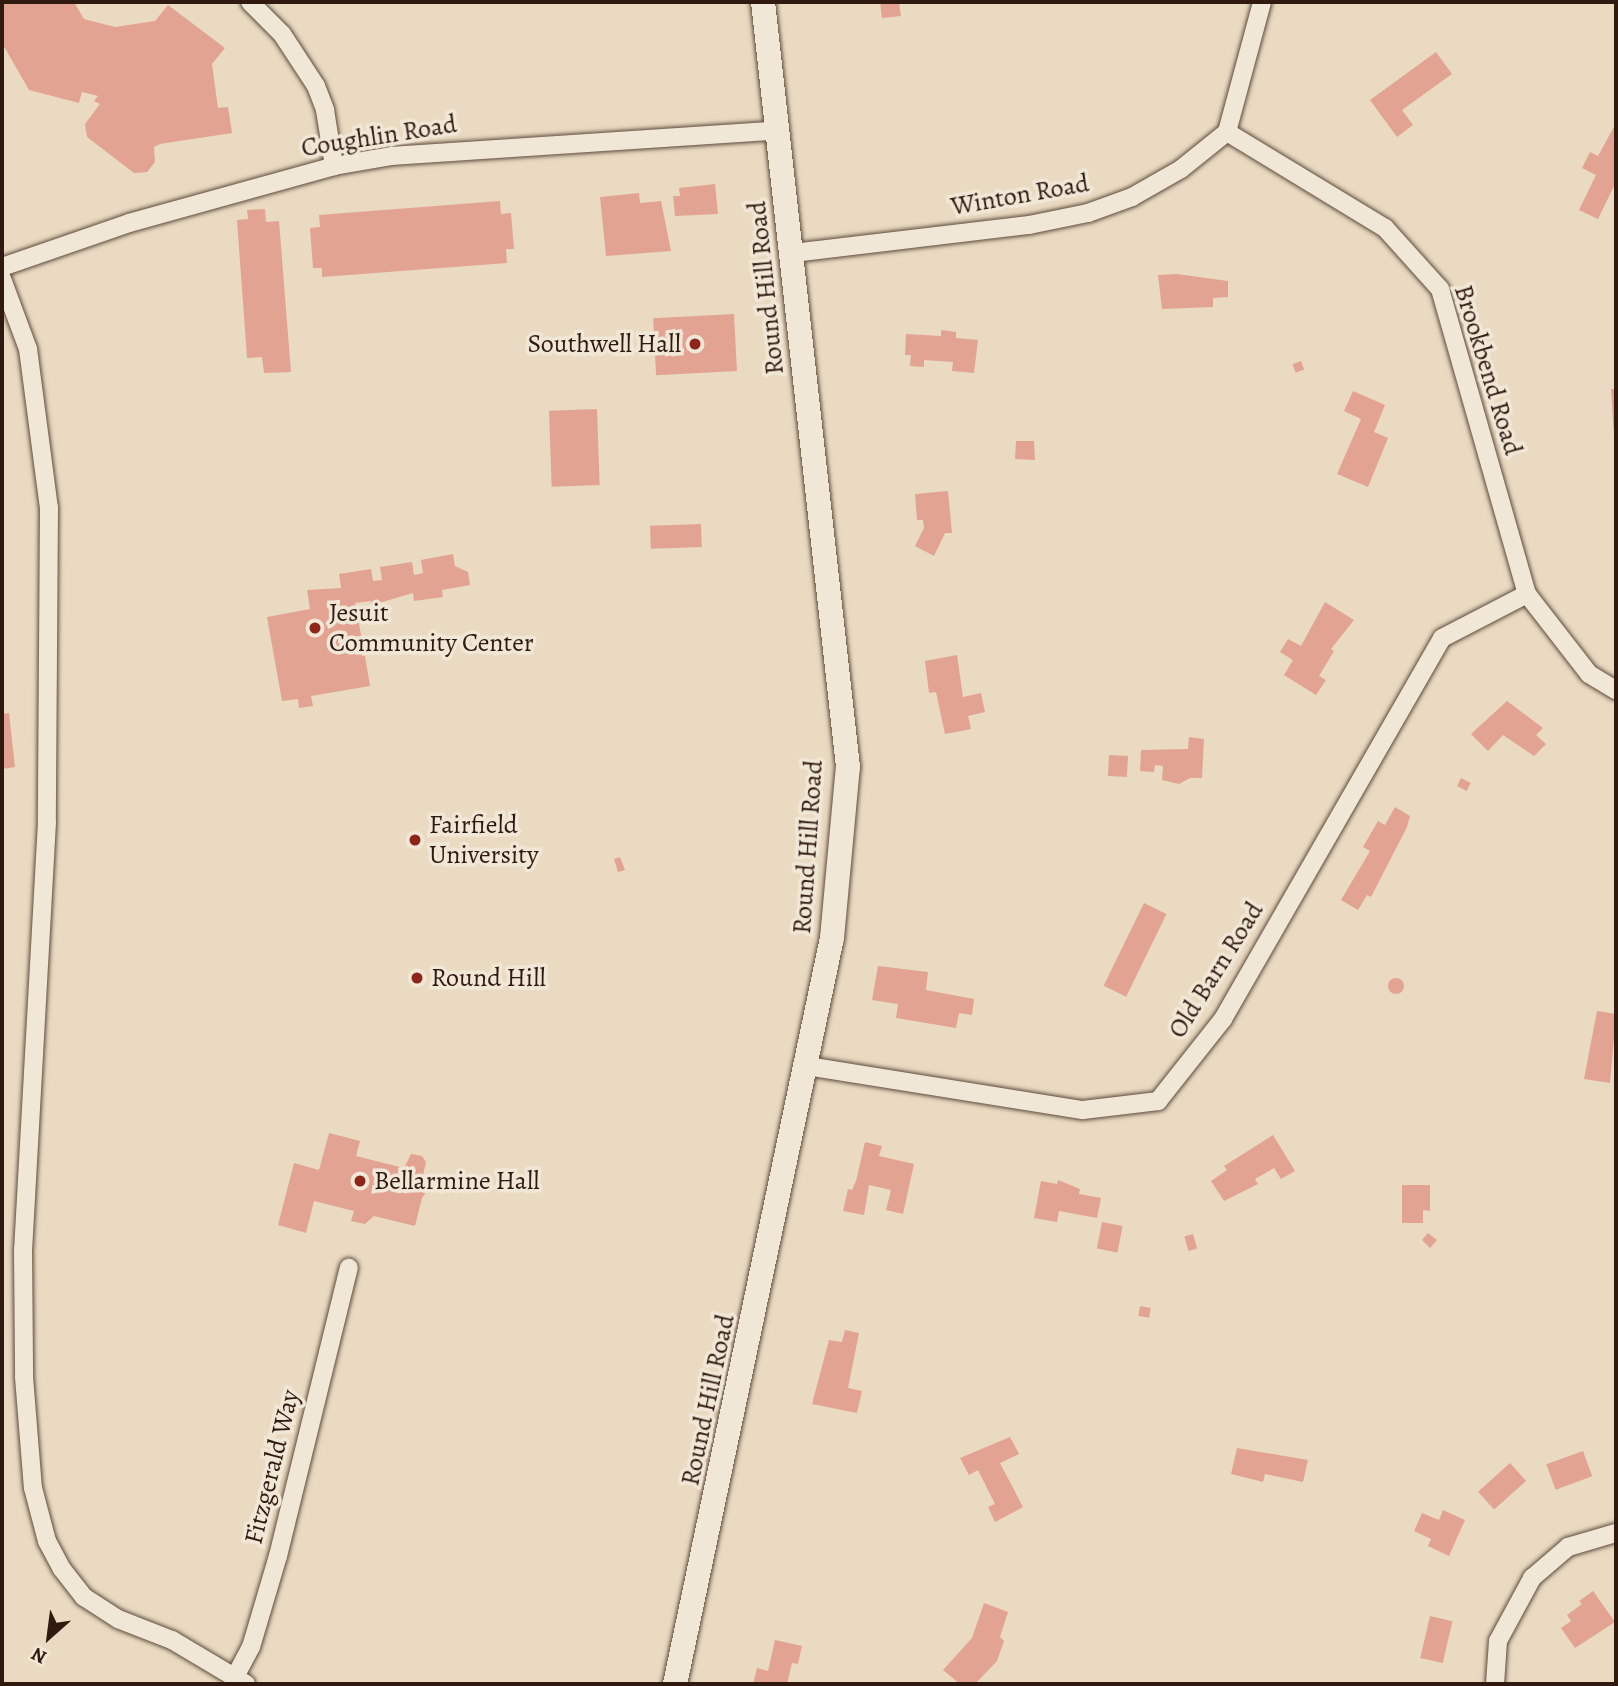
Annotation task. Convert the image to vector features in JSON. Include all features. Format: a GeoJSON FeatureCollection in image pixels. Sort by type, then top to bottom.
{"type":"FeatureCollection","features":[{"type":"Feature","properties":{"kind":"main road","name":"Round Hill Road"},"geometry":{"type":"LineString","coordinates":[[675,1684],[832,938],[848,767],[764,2]]}},
{"type":"Feature","properties":{"kind":"street"},"geometry":{"type":"LineString","coordinates":[[250,2],[282,34],[316,86],[325,110],[334,166]]}},
{"type":"Feature","properties":{"kind":"street"},"geometry":{"type":"LineString","coordinates":[[1227,132],[1262,2]]}},
{"type":"Feature","properties":{"kind":"street","name":"Coughlin Road"},"geometry":{"type":"LineString","coordinates":[[2,267],[89,234],[334,166],[451,148],[779,130]]}},
{"type":"Feature","properties":{"kind":"street","name":"Winton Road"},"geometry":{"type":"LineString","coordinates":[[793,253],[1029,225],[1088,214],[1132,197],[1181,169],[1227,132]]}},
{"type":"Feature","properties":{"kind":"street","name":"Brookbend Road"},"geometry":{"type":"LineString","coordinates":[[1227,132],[1385,228],[1440,289],[1527,594],[1588,674],[1616,690]]}},
{"type":"Feature","properties":{"kind":"street"},"geometry":{"type":"LineString","coordinates":[[2,279],[28,349],[49,508],[47,822],[23,1250],[24,1377],[33,1488],[47,1541],[62,1570],[85,1597],[103,1611],[172,1640],[241,1680]]}},
{"type":"Feature","properties":{"kind":"street","name":"Old Barn Road"},"geometry":{"type":"LineString","coordinates":[[807,1066],[1083,1110],[1158,1101],[1223,1019],[1442,638],[1527,594]]}},
{"type":"Feature","properties":{"kind":"street","name":"Fitzgerald Way"},"geometry":{"type":"LineString","coordinates":[[241,1680],[278,1556],[349,1268]]}},
{"type":"Feature","properties":{"kind":"street"},"geometry":{"type":"LineString","coordinates":[[1494,1684],[1498,1641],[1532,1578],[1568,1546],[1616,1533]]}},
{"type":"Feature","properties":{"kind":"building"},"geometry":{"type":"Polygon","coordinates":[[[2,2],[74,2],[84,19],[115,27],[155,21],[168,5],[225,48],[212,64],[218,108],[228,107],[232,133],[160,144],[154,147],[155,162],[147,172],[134,173],[87,137],[85,124],[100,104],[94,101],[98,96],[82,92],[79,103],[29,90],[2,43],[2,2]]]}},
{"type":"Feature","properties":{"kind":"building"},"geometry":{"type":"Polygon","coordinates":[[[880,2],[899,2],[901,16],[882,18],[880,2]]]}},
{"type":"Feature","properties":{"kind":"building"},"geometry":{"type":"Polygon","coordinates":[[[1436,52],[1452,74],[1402,110],[1413,125],[1397,137],[1370,100],[1436,52]]]}},
{"type":"Feature","properties":{"kind":"building"},"geometry":{"type":"Polygon","coordinates":[[[1616,123],[1616,182],[1598,219],[1579,210],[1596,175],[1582,168],[1590,152],[1598,156],[1616,123]]]}},
{"type":"Feature","properties":{"kind":"building"},"geometry":{"type":"Polygon","coordinates":[[[715,184],[718,214],[675,216],[673,196],[680,196],[679,188],[715,184]]]}},
{"type":"Feature","properties":{"kind":"building"},"geometry":{"type":"Polygon","coordinates":[[[639,193],[640,203],[661,201],[671,251],[606,256],[600,197],[639,193]]]}},
{"type":"Feature","properties":{"kind":"building"},"geometry":{"type":"Polygon","coordinates":[[[500,201],[501,214],[511,213],[514,249],[506,249],[507,263],[322,277],[322,268],[313,268],[310,228],[320,227],[319,215],[500,201]]]}},
{"type":"Feature","properties":{"kind":"building"},"geometry":{"type":"Polygon","coordinates":[[[265,209],[266,222],[279,221],[291,372],[264,373],[262,357],[247,358],[237,220],[248,219],[247,210],[265,209]]]}},
{"type":"Feature","properties":{"kind":"building"},"geometry":{"type":"Polygon","coordinates":[[[1177,274],[1228,281],[1228,297],[1213,298],[1213,307],[1162,309],[1158,275],[1177,274]]]}},
{"type":"Feature","properties":{"kind":"building","name":"Southwell Hall"},"geometry":{"type":"Polygon","coordinates":[[[734,314],[737,371],[656,375],[653,318],[734,314]]]}},
{"type":"Feature","properties":{"kind":"building"},"geometry":{"type":"Polygon","coordinates":[[[941,330],[956,332],[956,338],[978,340],[974,373],[952,371],[953,362],[924,360],[924,367],[910,366],[911,355],[905,355],[906,334],[941,336],[941,330]]]}},
{"type":"Feature","properties":{"kind":"building"},"geometry":{"type":"Polygon","coordinates":[[[1301,361],[1304,369],[1296,373],[1293,364],[1301,361]]]}},
{"type":"Feature","properties":{"kind":"building"},"geometry":{"type":"Polygon","coordinates":[[[1611,389],[1616,389],[1616,437],[1614,437],[1611,389]]]}},
{"type":"Feature","properties":{"kind":"building"},"geometry":{"type":"Polygon","coordinates":[[[1353,391],[1385,405],[1374,432],[1388,438],[1368,487],[1337,474],[1361,419],[1344,411],[1353,391]]]}},
{"type":"Feature","properties":{"kind":"building"},"geometry":{"type":"Polygon","coordinates":[[[597,409],[600,485],[552,487],[549,411],[597,409]]]}},
{"type":"Feature","properties":{"kind":"building"},"geometry":{"type":"Polygon","coordinates":[[[1016,441],[1034,441],[1035,460],[1015,459],[1016,441]]]}},
{"type":"Feature","properties":{"kind":"building"},"geometry":{"type":"Polygon","coordinates":[[[948,491],[952,533],[945,533],[934,556],[915,546],[924,528],[923,520],[917,520],[915,494],[948,491]]]}},
{"type":"Feature","properties":{"kind":"building"},"geometry":{"type":"Polygon","coordinates":[[[701,524],[702,547],[651,549],[650,526],[701,524]]]}},
{"type":"Feature","properties":{"kind":"building","name":"Jesuit Community Center"},"geometry":{"type":"Polygon","coordinates":[[[453,554],[455,566],[468,572],[470,585],[442,590],[443,597],[414,601],[413,593],[372,605],[371,601],[355,603],[363,645],[389,640],[390,646],[364,650],[370,686],[311,696],[313,706],[299,708],[298,699],[282,701],[267,617],[310,609],[307,590],[341,588],[339,574],[371,569],[373,581],[382,580],[380,567],[412,562],[414,575],[423,573],[421,560],[453,554]]]}},
{"type":"Feature","properties":{"kind":"building"},"geometry":{"type":"Polygon","coordinates":[[[1325,602],[1354,620],[1331,649],[1334,651],[1319,676],[1326,680],[1316,695],[1284,675],[1293,660],[1280,652],[1288,639],[1301,646],[1325,602]]]}},
{"type":"Feature","properties":{"kind":"building"},"geometry":{"type":"Polygon","coordinates":[[[957,655],[963,697],[981,693],[985,712],[968,716],[971,729],[945,734],[936,692],[929,693],[925,661],[957,655]]]}},
{"type":"Feature","properties":{"kind":"building"},"geometry":{"type":"Polygon","coordinates":[[[1507,701],[1543,728],[1536,735],[1546,744],[1534,756],[1503,735],[1488,751],[1471,734],[1507,701]]]}},
{"type":"Feature","properties":{"kind":"building"},"geometry":{"type":"Polygon","coordinates":[[[9,713],[15,767],[2,769],[2,714],[9,713]]]}},
{"type":"Feature","properties":{"kind":"building"},"geometry":{"type":"Polygon","coordinates":[[[1189,737],[1204,739],[1202,778],[1190,778],[1179,784],[1162,780],[1163,766],[1155,765],[1154,772],[1140,771],[1141,750],[1188,749],[1189,737]]]}},
{"type":"Feature","properties":{"kind":"building"},"geometry":{"type":"Polygon","coordinates":[[[1109,755],[1128,756],[1127,777],[1108,776],[1109,755]]]}},
{"type":"Feature","properties":{"kind":"building"},"geometry":{"type":"Polygon","coordinates":[[[1461,778],[1471,783],[1467,791],[1457,786],[1461,778]]]}},
{"type":"Feature","properties":{"kind":"building"},"geometry":{"type":"Polygon","coordinates":[[[1395,807],[1410,816],[1407,827],[1371,897],[1367,895],[1358,910],[1341,900],[1370,851],[1363,847],[1378,821],[1385,825],[1395,807]]]}},
{"type":"Feature","properties":{"kind":"building"},"geometry":{"type":"Polygon","coordinates":[[[620,857],[625,870],[618,872],[614,859],[620,857]]]}},
{"type":"Feature","properties":{"kind":"building"},"geometry":{"type":"Polygon","coordinates":[[[1144,903],[1166,914],[1126,997],[1104,986],[1144,903]]]}},
{"type":"Feature","properties":{"kind":"building"},"geometry":{"type":"Polygon","coordinates":[[[878,966],[928,972],[926,990],[974,999],[972,1015],[959,1013],[956,1028],[896,1018],[898,1004],[872,1000],[878,966]]]}},
{"type":"Feature","properties":{"kind":"building"},"geometry":{"type":"Polygon","coordinates":[[[1396,978],[1402,980],[1402,992],[1396,994],[1390,992],[1388,986],[1390,980],[1396,978]]]}},
{"type":"Feature","properties":{"kind":"building"},"geometry":{"type":"Polygon","coordinates":[[[1597,1011],[1616,1014],[1610,1083],[1584,1079],[1597,1011]]]}},
{"type":"Feature","properties":{"kind":"building","name":"Bellarmine Hall"},"geometry":{"type":"Polygon","coordinates":[[[329,1133],[360,1141],[356,1156],[404,1168],[411,1154],[422,1156],[426,1162],[423,1175],[431,1185],[422,1198],[415,1226],[374,1216],[365,1224],[351,1221],[354,1211],[314,1201],[306,1233],[278,1225],[294,1163],[319,1170],[329,1133]]]}},
{"type":"Feature","properties":{"kind":"building"},"geometry":{"type":"Polygon","coordinates":[[[1273,1135],[1295,1171],[1281,1179],[1274,1168],[1255,1179],[1258,1184],[1224,1201],[1211,1181],[1227,1170],[1224,1166],[1273,1135]]]}},
{"type":"Feature","properties":{"kind":"building"},"geometry":{"type":"Polygon","coordinates":[[[865,1142],[882,1146],[879,1156],[914,1164],[903,1214],[886,1210],[891,1190],[869,1185],[864,1215],[843,1211],[848,1189],[852,1190],[856,1181],[865,1142]]]}},
{"type":"Feature","properties":{"kind":"building"},"geometry":{"type":"Polygon","coordinates":[[[1058,1180],[1080,1189],[1079,1194],[1101,1198],[1097,1218],[1059,1211],[1057,1222],[1034,1218],[1041,1181],[1057,1184],[1058,1180]]]}},
{"type":"Feature","properties":{"kind":"building"},"geometry":{"type":"Polygon","coordinates":[[[1402,1185],[1430,1185],[1430,1211],[1423,1210],[1423,1223],[1402,1223],[1402,1185]]]}},
{"type":"Feature","properties":{"kind":"building"},"geometry":{"type":"Polygon","coordinates":[[[1102,1222],[1123,1226],[1117,1253],[1097,1249],[1102,1222]]]}},
{"type":"Feature","properties":{"kind":"building"},"geometry":{"type":"Polygon","coordinates":[[[1428,1233],[1437,1240],[1430,1248],[1422,1240],[1428,1233]]]}},
{"type":"Feature","properties":{"kind":"building"},"geometry":{"type":"Polygon","coordinates":[[[1193,1234],[1197,1248],[1188,1251],[1184,1236],[1193,1234]]]}},
{"type":"Feature","properties":{"kind":"building"},"geometry":{"type":"Polygon","coordinates":[[[1140,1306],[1151,1308],[1149,1318],[1138,1316],[1140,1306]]]}},
{"type":"Feature","properties":{"kind":"building"},"geometry":{"type":"Polygon","coordinates":[[[845,1330],[859,1333],[848,1388],[862,1391],[857,1413],[812,1404],[829,1340],[842,1342],[845,1330]]]}},
{"type":"Feature","properties":{"kind":"building"},"geometry":{"type":"Polygon","coordinates":[[[1010,1437],[1019,1454],[1000,1463],[1023,1507],[995,1522],[988,1507],[995,1504],[978,1470],[969,1475],[960,1458],[1010,1437]]]}},
{"type":"Feature","properties":{"kind":"building"},"geometry":{"type":"Polygon","coordinates":[[[1237,1448],[1308,1460],[1303,1482],[1265,1474],[1263,1482],[1231,1474],[1237,1448]]]}},
{"type":"Feature","properties":{"kind":"building"},"geometry":{"type":"Polygon","coordinates":[[[1583,1451],[1592,1476],[1556,1490],[1546,1464],[1583,1451]]]}},
{"type":"Feature","properties":{"kind":"building"},"geometry":{"type":"Polygon","coordinates":[[[1510,1463],[1526,1481],[1494,1510],[1478,1492],[1510,1463]]]}},
{"type":"Feature","properties":{"kind":"building"},"geometry":{"type":"Polygon","coordinates":[[[1443,1510],[1465,1520],[1449,1556],[1428,1546],[1431,1539],[1414,1531],[1422,1513],[1439,1520],[1443,1510]]]}},
{"type":"Feature","properties":{"kind":"building"},"geometry":{"type":"Polygon","coordinates":[[[1593,1591],[1615,1622],[1575,1648],[1561,1628],[1571,1621],[1567,1615],[1582,1604],[1579,1601],[1593,1591]]]}},
{"type":"Feature","properties":{"kind":"building"},"geometry":{"type":"Polygon","coordinates":[[[984,1603],[1008,1612],[1000,1637],[1004,1641],[997,1661],[975,1684],[960,1684],[943,1670],[972,1638],[984,1603]]]}},
{"type":"Feature","properties":{"kind":"building"},"geometry":{"type":"Polygon","coordinates":[[[1430,1616],[1452,1621],[1443,1663],[1420,1658],[1430,1616]]]}},
{"type":"Feature","properties":{"kind":"building"},"geometry":{"type":"Polygon","coordinates":[[[775,1640],[802,1646],[798,1664],[792,1663],[787,1684],[753,1684],[757,1668],[768,1671],[775,1640]]]}},
{"type":"Feature","properties":{"kind":"place","name":"Southwell Hall"},"geometry":{"type":"Point","coordinates":[695,344]}},
{"type":"Feature","properties":{"kind":"place","name":"Jesuit Community Center"},"geometry":{"type":"Point","coordinates":[315,628]}},
{"type":"Feature","properties":{"kind":"place","name":"Fairfield University"},"geometry":{"type":"Point","coordinates":[415,840]}},
{"type":"Feature","properties":{"kind":"place","name":"Round Hill"},"geometry":{"type":"Point","coordinates":[417,978]}},
{"type":"Feature","properties":{"kind":"place","name":"Bellarmine Hall"},"geometry":{"type":"Point","coordinates":[360,1181]}}]}
